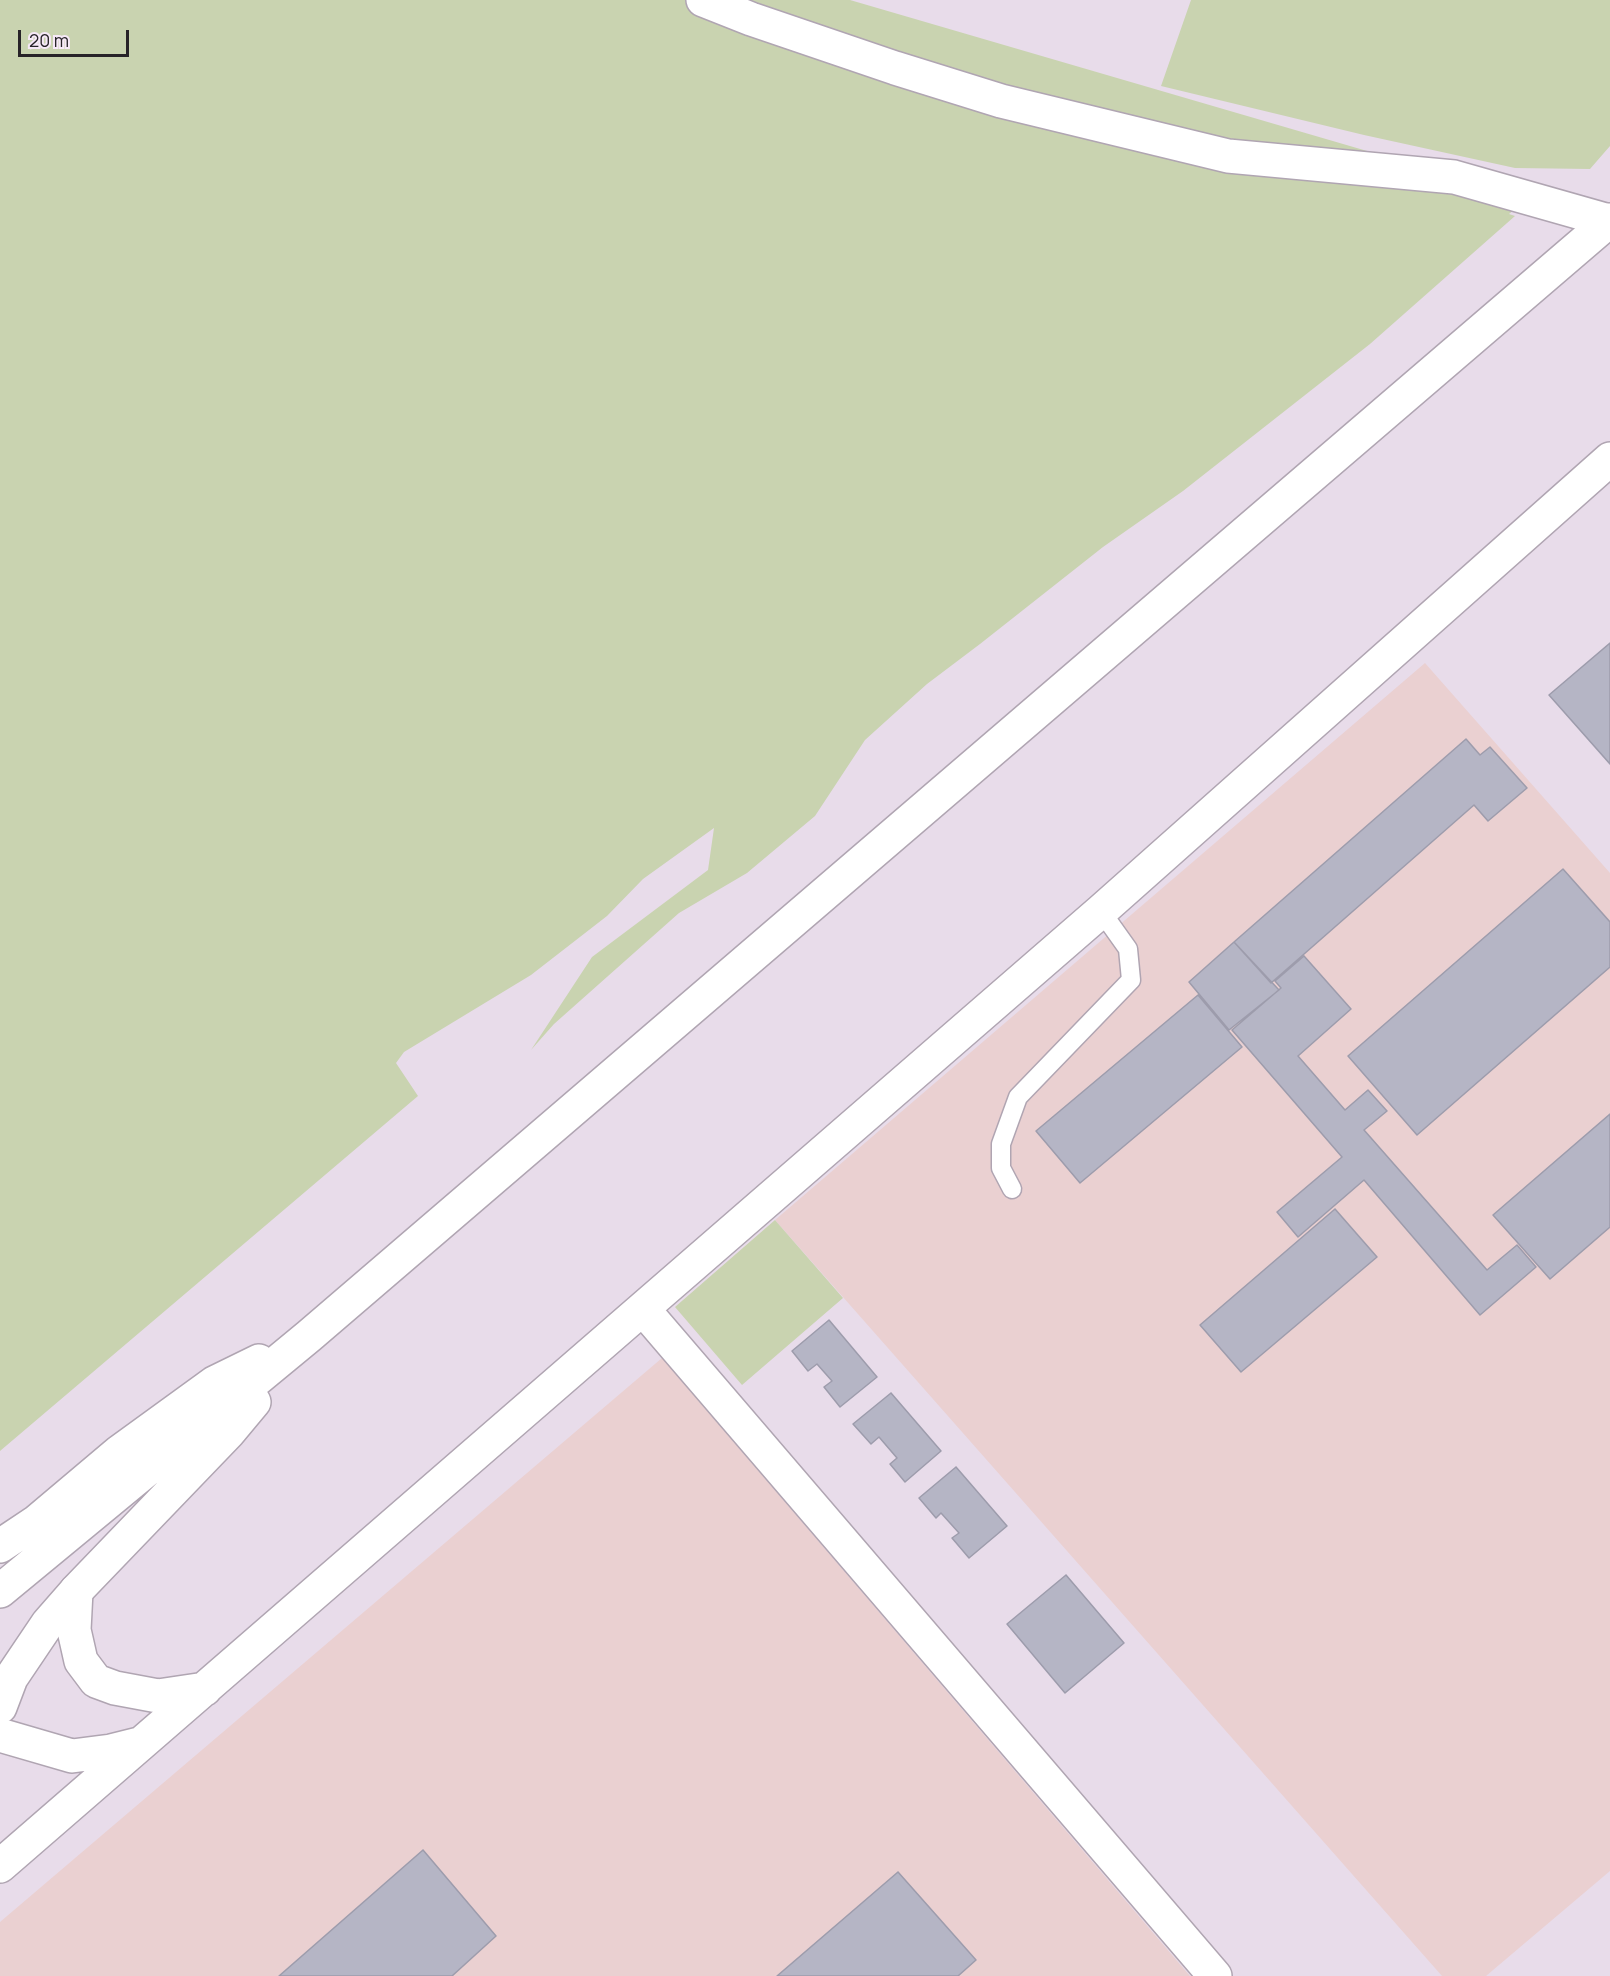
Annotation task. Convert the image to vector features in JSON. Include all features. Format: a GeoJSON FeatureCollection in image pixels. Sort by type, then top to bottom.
{"type":"FeatureCollection","features":[{"type":"Feature","properties":{"kind":"main road"},"geometry":{"type":"LineString","coordinates":[[703,0],[873,61],[1001,101],[1228,156],[1454,177],[1609,221]]}},
{"type":"Feature","properties":{"kind":"main road"},"geometry":{"type":"LineString","coordinates":[[0,1591],[309,1336],[1609,221]]}},
{"type":"Feature","properties":{"kind":"main road"},"geometry":{"type":"LineString","coordinates":[[0,1866],[1101,911],[1610,459]]}},
{"type":"Feature","properties":{"kind":"main road"},"geometry":{"type":"LineString","coordinates":[[643,1309],[1215,1976]]}},
{"type":"Feature","properties":{"kind":"main road"},"geometry":{"type":"LineString","coordinates":[[0,1546],[36,1522],[119,1452],[214,1383],[309,1336]]}},
{"type":"Feature","properties":{"kind":"main road"},"geometry":{"type":"LineString","coordinates":[[0,1707],[16,1670],[48,1623],[229,1432],[309,1336]]}},
{"type":"Feature","properties":{"kind":"main road"},"geometry":{"type":"LineString","coordinates":[[76,1591],[74,1630],[81,1661],[96,1681],[116,1688],[158,1696],[205,1689]]}},
{"type":"Feature","properties":{"kind":"main road"},"geometry":{"type":"LineString","coordinates":[[0,1735],[72,1756],[111,1751],[143,1742]]}},
{"type":"Feature","properties":{"kind":"lane"},"geometry":{"type":"LineString","coordinates":[[1012,1189],[1001,1168],[1001,1144],[1018,1097],[1131,980],[1128,949],[1101,911]]}},
{"type":"Feature","properties":{"kind":"shaded area"},"geometry":{"type":"Polygon","coordinates":[[[1425,663],[1610,873],[1610,1871],[1486,1976],[1442,1976],[775,1220],[1425,663]]]}},
{"type":"Feature","properties":{"kind":"shaded area"},"geometry":{"type":"Polygon","coordinates":[[[662,1358],[1190,1976],[0,1976],[0,1922],[662,1358]]]}},
{"type":"Feature","properties":{"kind":"green space"},"geometry":{"type":"Polygon","coordinates":[[[0,0],[850,0],[1528,198],[1509,214],[1515,216],[1370,344],[1183,491],[1103,547],[927,684],[865,740],[815,816],[747,873],[679,913],[554,1024],[531,1050],[592,957],[708,870],[714,828],[643,879],[607,916],[531,975],[404,1052],[396,1063],[418,1096],[0,1451],[0,0]]]}},
{"type":"Feature","properties":{"kind":"green space"},"geometry":{"type":"Polygon","coordinates":[[[1191,0],[1610,0],[1610,146],[1590,169],[1515,168],[1364,135],[1161,86],[1191,0]]]}},
{"type":"Feature","properties":{"kind":"green space"},"geometry":{"type":"Polygon","coordinates":[[[775,1220],[843,1298],[742,1385],[675,1307],[775,1220]]]}},
{"type":"Feature","properties":{"kind":"building"},"geometry":{"type":"Polygon","coordinates":[[[1610,643],[1610,764],[1549,695],[1610,643]]]}},
{"type":"Feature","properties":{"kind":"building"},"geometry":{"type":"Polygon","coordinates":[[[1466,739],[1480,755],[1490,747],[1527,788],[1488,821],[1474,805],[1271,983],[1234,942],[1466,739]]]}},
{"type":"Feature","properties":{"kind":"building"},"geometry":{"type":"Polygon","coordinates":[[[1563,869],[1610,922],[1610,967],[1417,1135],[1348,1056],[1563,869]]]}},
{"type":"Feature","properties":{"kind":"building"},"geometry":{"type":"Polygon","coordinates":[[[1234,942],[1279,990],[1229,1030],[1189,982],[1234,942]]]}},
{"type":"Feature","properties":{"kind":"building"},"geometry":{"type":"Polygon","coordinates":[[[1304,956],[1351,1009],[1298,1056],[1345,1110],[1368,1090],[1387,1111],[1364,1130],[1487,1270],[1517,1245],[1536,1267],[1480,1315],[1364,1180],[1298,1237],[1277,1212],[1342,1157],[1232,1030],[1281,988],[1275,981],[1304,956]]]}},
{"type":"Feature","properties":{"kind":"building"},"geometry":{"type":"Polygon","coordinates":[[[1198,995],[1242,1047],[1080,1183],[1036,1131],[1198,995]]]}},
{"type":"Feature","properties":{"kind":"building"},"geometry":{"type":"Polygon","coordinates":[[[1610,1114],[1610,1227],[1550,1279],[1493,1215],[1610,1114]]]}},
{"type":"Feature","properties":{"kind":"building"},"geometry":{"type":"Polygon","coordinates":[[[1335,1209],[1377,1257],[1241,1372],[1200,1325],[1335,1209]]]}},
{"type":"Feature","properties":{"kind":"building"},"geometry":{"type":"Polygon","coordinates":[[[829,1320],[877,1377],[840,1407],[824,1387],[832,1381],[817,1364],[808,1371],[792,1351],[829,1320]]]}},
{"type":"Feature","properties":{"kind":"building"},"geometry":{"type":"Polygon","coordinates":[[[891,1393],[941,1451],[905,1482],[890,1464],[897,1458],[879,1437],[871,1444],[853,1424],[891,1393]]]}},
{"type":"Feature","properties":{"kind":"building"},"geometry":{"type":"Polygon","coordinates":[[[956,1467],[1007,1526],[969,1558],[952,1538],[959,1533],[941,1513],[936,1518],[919,1498],[956,1467]]]}},
{"type":"Feature","properties":{"kind":"building"},"geometry":{"type":"Polygon","coordinates":[[[1066,1575],[1124,1643],[1065,1693],[1007,1624],[1066,1575]]]}},
{"type":"Feature","properties":{"kind":"building"},"geometry":{"type":"Polygon","coordinates":[[[423,1850],[496,1936],[452,1976],[279,1976],[423,1850]]]}},
{"type":"Feature","properties":{"kind":"building"},"geometry":{"type":"Polygon","coordinates":[[[898,1872],[976,1960],[958,1976],[777,1976],[898,1872]]]}}]}
